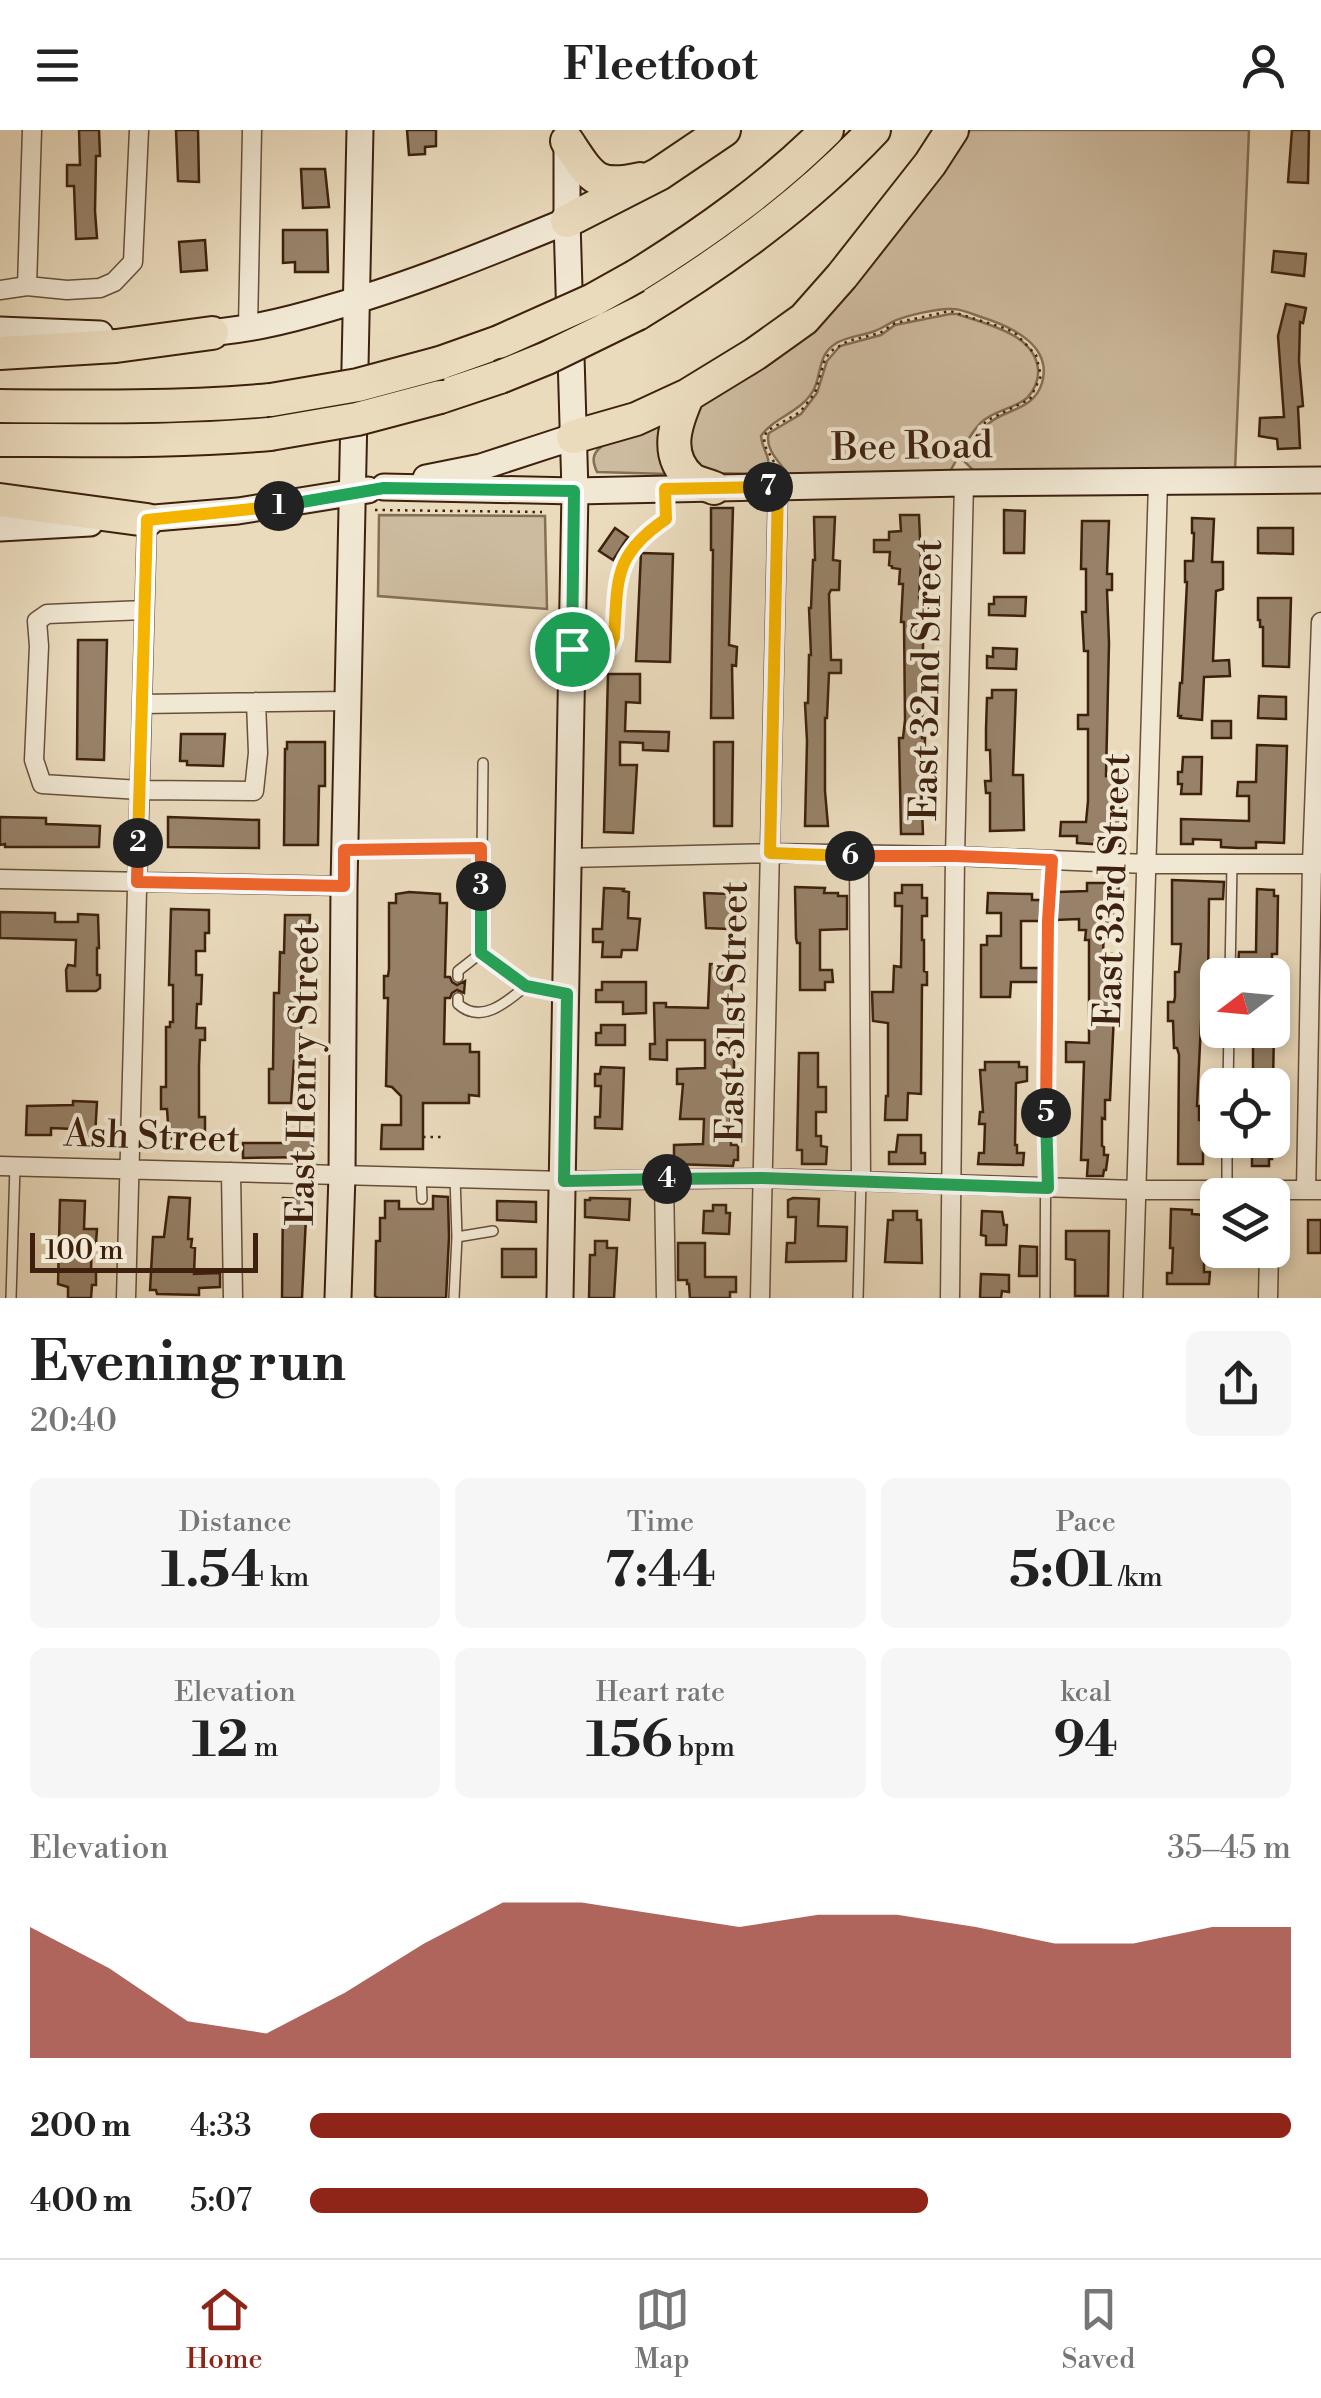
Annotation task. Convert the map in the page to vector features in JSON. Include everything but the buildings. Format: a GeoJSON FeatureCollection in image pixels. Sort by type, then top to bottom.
{"type":"FeatureCollection","features":[{"type":"Feature","properties":{"kind":"highway"},"geometry":{"type":"LineString","coordinates":[[567,221],[660,174],[724,130]]}},
{"type":"Feature","properties":{"kind":"highway"},"geometry":{"type":"LineString","coordinates":[[0,406],[162,407],[271,400],[358,385],[440,363],[544,323],[636,276],[762,189],[828,130]]}},
{"type":"Feature","properties":{"kind":"highway"},"geometry":{"type":"LineString","coordinates":[[0,440],[148,441],[270,434],[358,419],[500,377],[636,314],[691,281],[782,215],[874,130]]}},
{"type":"Feature","properties":{"kind":"highway"},"geometry":{"type":"LineString","coordinates":[[573,438],[636,419],[688,396],[804,319],[930,164],[952,130]]}},
{"type":"Feature","properties":{"kind":"highway"},"geometry":{"type":"LineString","coordinates":[[567,136],[587,172],[600,181],[622,182],[660,174]]}},
{"type":"Feature","properties":{"kind":"highway"},"geometry":{"type":"LineString","coordinates":[[0,353],[116,346],[212,333]]}},
{"type":"Feature","properties":{"kind":"highway"},"geometry":{"type":"LineString","coordinates":[[688,396],[675,424],[678,462],[692,480],[714,488]]}},
{"type":"Feature","properties":{"kind":"highway"},"geometry":{"type":"LineString","coordinates":[[0,500],[147,520]]}},
{"type":"Feature","properties":{"kind":"main road","name":"East Henry Street"},"geometry":{"type":"LineString","coordinates":[[338,1298],[360,130]]}},
{"type":"Feature","properties":{"kind":"main road"},"geometry":{"type":"LineString","coordinates":[[560,1298],[574,491],[567,136]]}},
{"type":"Feature","properties":{"kind":"main road"},"geometry":{"type":"LineString","coordinates":[[0,330],[130,335],[212,333],[280,322],[462,265],[567,221]]}},
{"type":"Feature","properties":{"kind":"main road"},"geometry":{"type":"LineString","coordinates":[[0,528],[238,512],[352,492],[379,498],[573,438]]}},
{"type":"Feature","properties":{"kind":"main road","name":"Bee Road"},"geometry":{"type":"LineString","coordinates":[[379,498],[714,488],[776,475],[962,473],[1158,483],[1321,480]]}},
{"type":"Feature","properties":{"kind":"street"},"geometry":{"type":"LineString","coordinates":[[27,286],[32,130]]}},
{"type":"Feature","properties":{"kind":"street"},"geometry":{"type":"LineString","coordinates":[[0,290],[27,286],[100,288],[114,282],[133,262],[139,130]]}},
{"type":"Feature","properties":{"kind":"street"},"geometry":{"type":"LineString","coordinates":[[248,328],[252,130]]}},
{"type":"Feature","properties":{"kind":"street","name":"East 32nd Street"},"geometry":{"type":"LineString","coordinates":[[950,1298],[962,473]]}},
{"type":"Feature","properties":{"kind":"street","name":"East 31st Street"},"geometry":{"type":"LineString","coordinates":[[760,1298],[776,475]]}},
{"type":"Feature","properties":{"kind":"street","name":"East 33rd Street"},"geometry":{"type":"LineString","coordinates":[[1132,1298],[1158,483]]}},
{"type":"Feature","properties":{"kind":"street"},"geometry":{"type":"LineString","coordinates":[[126,1298],[147,520]]}},
{"type":"Feature","properties":{"kind":"street"},"geometry":{"type":"LineString","coordinates":[[144,610],[47,614],[37,621],[34,760],[42,784],[254,791],[258,753],[256,702]]}},
{"type":"Feature","properties":{"kind":"street"},"geometry":{"type":"LineString","coordinates":[[1314,1190],[1321,622]]}},
{"type":"Feature","properties":{"kind":"street"},"geometry":{"type":"LineString","coordinates":[[142,704],[348,701]]}},
{"type":"Feature","properties":{"kind":"street"},"geometry":{"type":"LineString","coordinates":[[569,858],[770,853],[1146,864],[1317,864]]}},
{"type":"Feature","properties":{"kind":"street"},"geometry":{"type":"LineString","coordinates":[[858,856],[860,1181]]}},
{"type":"Feature","properties":{"kind":"street"},"geometry":{"type":"LineString","coordinates":[[0,879],[344,886]]}},
{"type":"Feature","properties":{"kind":"street","name":"Ash Street"},"geometry":{"type":"LineString","coordinates":[[8,1166],[564,1181],[762,1178],[1200,1191]]}},
{"type":"Feature","properties":{"kind":"street"},"geometry":{"type":"LineString","coordinates":[[230,1172],[233,1298]]}},
{"type":"Feature","properties":{"kind":"street"},"geometry":{"type":"LineString","coordinates":[[664,1180],[666,1298]]}},
{"type":"Feature","properties":{"kind":"street"},"geometry":{"type":"LineString","coordinates":[[1268,1298],[1269,1268]]}},
{"type":"Feature","properties":{"kind":"lane"},"geometry":{"type":"LineString","coordinates":[[572,649],[610,647],[618,574],[632,548],[666,519],[665,489]]}},
{"type":"Feature","properties":{"kind":"lane"},"geometry":{"type":"LineString","coordinates":[[481,953],[483,763]]}},
{"type":"Feature","properties":{"kind":"lane"},"geometry":{"type":"LineString","coordinates":[[344,850],[481,848]]}},
{"type":"Feature","properties":{"kind":"lane"},"geometry":{"type":"LineString","coordinates":[[1045,1298],[1048,921],[1052,860]]}},
{"type":"Feature","properties":{"kind":"lane"},"geometry":{"type":"LineString","coordinates":[[1230,958],[1232,864]]}},
{"type":"Feature","properties":{"kind":"lane"},"geometry":{"type":"LineString","coordinates":[[458,978],[458,971],[481,953]]}},
{"type":"Feature","properties":{"kind":"lane"},"geometry":{"type":"LineString","coordinates":[[481,953],[526,986],[567,994]]}},
{"type":"Feature","properties":{"kind":"lane"},"geometry":{"type":"LineString","coordinates":[[458,998],[458,1004],[467,1011],[486,1012],[498,1008],[526,986]]}},
{"type":"Feature","properties":{"kind":"lane"},"geometry":{"type":"LineString","coordinates":[[8,1166],[11,1298]]}},
{"type":"Feature","properties":{"kind":"lane"},"geometry":{"type":"LineString","coordinates":[[421,1176],[422,1200]]}},
{"type":"Feature","properties":{"kind":"lane"},"geometry":{"type":"LineString","coordinates":[[454,1298],[455,1177]]}},
{"type":"Feature","properties":{"kind":"lane"},"geometry":{"type":"LineString","coordinates":[[858,1298],[860,1181]]}},
{"type":"Feature","properties":{"kind":"lane"},"geometry":{"type":"LineString","coordinates":[[457,1237],[492,1231]]}},
{"type":"Feature","properties":{"kind":"path"},"geometry":{"type":"LineString","coordinates":[[776,475],[764,438],[767,432],[800,412],[815,393],[831,351],[848,340],[880,333],[895,323],[950,311],[1007,329],[1024,339],[1036,354],[1041,376],[1030,399],[986,421],[962,473]]}},
{"type":"Feature","properties":{"kind":"path"},"geometry":{"type":"LineString","coordinates":[[379,498],[540,512]]}},
{"type":"Feature","properties":{"kind":"path"},"geometry":{"type":"LineString","coordinates":[[424,1137],[443,1137]]}},
{"type":"Feature","properties":{"kind":"shaded area"},"geometry":{"type":"Polygon","coordinates":[[[970,130],[1249,130],[1235,471],[976,473],[965,462],[980,433],[990,422],[1031,400],[1038,393],[1044,370],[1035,348],[1016,332],[952,309],[904,317],[829,349],[808,398],[761,436],[768,460],[763,474],[710,473],[695,466],[684,417],[726,387],[755,374],[792,345],[952,158],[970,130]]]}},
{"type":"Feature","properties":{"kind":"shaded area"},"geometry":{"type":"Polygon","coordinates":[[[950,314],[994,326],[1028,347],[1038,373],[1036,385],[1027,398],[979,425],[949,473],[788,474],[770,449],[769,433],[801,414],[817,393],[827,361],[840,346],[881,335],[895,325],[950,314]]]}},
{"type":"Feature","properties":{"kind":"shaded area"},"geometry":{"type":"Polygon","coordinates":[[[667,419],[668,474],[597,472],[594,458],[600,444],[667,419]]]}},
{"type":"Feature","properties":{"kind":"shaded area"},"geometry":{"type":"Polygon","coordinates":[[[379,515],[545,516],[547,609],[378,596],[379,515]]]}},
{"type":"Feature","properties":{"kind":"route"},"geometry":{"type":"LineString","coordinates":[[778,487],[770,853],[1052,860],[1048,921],[1048,1188],[762,1178],[564,1181],[567,994],[526,986],[481,953],[481,848],[344,850],[344,886],[137,882],[147,520],[238,512],[384,488],[574,491],[572,649],[610,647],[618,574],[632,548],[666,519],[665,489],[778,487]]}}]}
